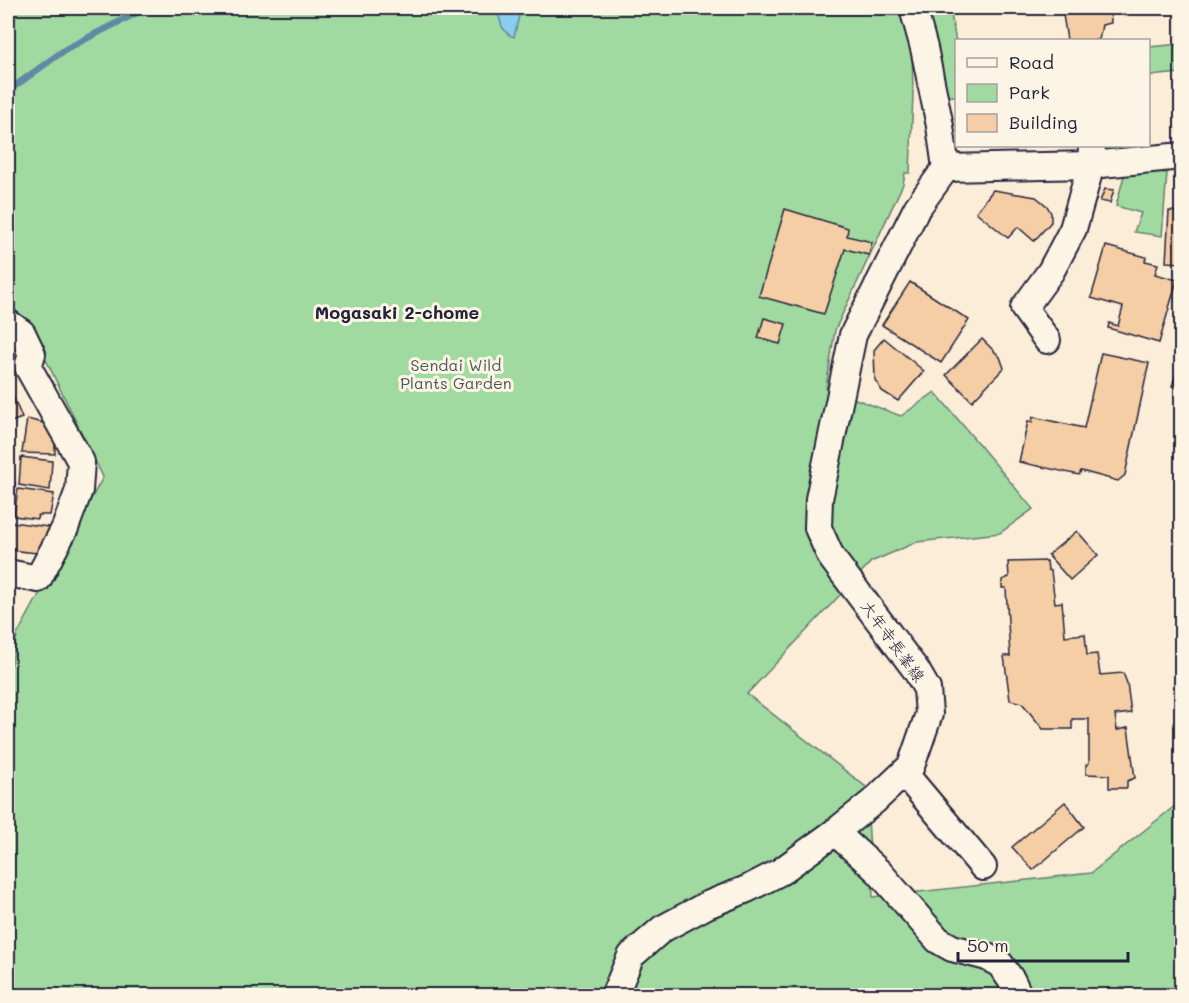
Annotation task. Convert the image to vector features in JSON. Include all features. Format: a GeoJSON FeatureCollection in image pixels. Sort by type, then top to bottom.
{"type":"FeatureCollection","features":[{"type":"Feature","properties":{"kind":"street"},"geometry":{"type":"LineString","coordinates":[[913,8],[948,152],[1182,156]]}},
{"type":"Feature","properties":{"kind":"street","name":"大年寺長峯線"},"geometry":{"type":"LineString","coordinates":[[614,996],[631,956],[662,929],[707,905],[747,889],[780,872],[835,832],[911,766],[929,714],[927,689],[916,670],[831,557],[818,528],[819,498],[853,335],[948,152]]}},
{"type":"Feature","properties":{"kind":"street"},"geometry":{"type":"LineString","coordinates":[[1047,340],[1024,308],[1051,272],[1073,229],[1092,155]]}},
{"type":"Feature","properties":{"kind":"street"},"geometry":{"type":"LineString","coordinates":[[8,323],[22,333],[32,354],[28,367],[81,462],[79,490],[65,528],[38,579],[8,573]]}},
{"type":"Feature","properties":{"kind":"street"},"geometry":{"type":"LineString","coordinates":[[904,773],[983,867]]}},
{"type":"Feature","properties":{"kind":"street"},"geometry":{"type":"LineString","coordinates":[[835,832],[879,872],[938,940],[952,948],[987,957],[1000,964],[1012,981],[1018,996]]}},
{"type":"Feature","properties":{"kind":"green space","name":"Sendai Wild Plants Garden"},"geometry":{"type":"Polygon","coordinates":[[[8,8],[902,8],[912,44],[910,173],[905,173],[903,184],[835,330],[826,388],[901,416],[935,392],[1033,509],[1000,533],[917,542],[871,562],[747,694],[866,787],[873,897],[1091,873],[1181,801],[1181,995],[8,995],[8,679],[17,635],[103,477],[28,323],[8,315],[8,8]]]}},
{"type":"Feature","properties":{"kind":"green space"},"geometry":{"type":"Polygon","coordinates":[[[924,8],[950,8],[955,39],[955,96],[944,97],[924,8]]]}},
{"type":"Feature","properties":{"kind":"green space"},"geometry":{"type":"Polygon","coordinates":[[[1181,44],[1181,73],[1150,76],[1150,47],[1181,44]]]}},
{"type":"Feature","properties":{"kind":"green space"},"geometry":{"type":"Polygon","coordinates":[[[1126,168],[1167,173],[1162,236],[1134,232],[1141,213],[1116,206],[1126,168]]]}},
{"type":"Feature","properties":{"kind":"water"},"geometry":{"type":"Polygon","coordinates":[[[497,8],[521,8],[514,37],[504,29],[497,8]]]}},
{"type":"Feature","properties":{"kind":"building"},"geometry":{"type":"Polygon","coordinates":[[[1062,8],[1110,8],[1111,23],[1102,25],[1099,39],[1067,39],[1062,8]]]}},
{"type":"Feature","properties":{"kind":"building"},"geometry":{"type":"Polygon","coordinates":[[[1105,189],[1114,190],[1110,203],[1100,201],[1105,189]]]}},
{"type":"Feature","properties":{"kind":"building"},"geometry":{"type":"Polygon","coordinates":[[[993,190],[1036,197],[1047,206],[1051,213],[1051,222],[1034,241],[1018,227],[1008,238],[976,212],[993,190]]]}},
{"type":"Feature","properties":{"kind":"building"},"geometry":{"type":"Polygon","coordinates":[[[785,209],[848,228],[847,236],[872,242],[869,255],[845,249],[824,314],[759,296],[785,209]]]}},
{"type":"Feature","properties":{"kind":"building"},"geometry":{"type":"Polygon","coordinates":[[[1169,211],[1182,212],[1182,263],[1166,262],[1169,211]]]}},
{"type":"Feature","properties":{"kind":"building"},"geometry":{"type":"Polygon","coordinates":[[[1106,246],[1146,257],[1145,261],[1158,264],[1155,274],[1177,280],[1159,343],[1108,328],[1109,323],[1118,326],[1123,307],[1091,298],[1106,246]]]}},
{"type":"Feature","properties":{"kind":"building"},"geometry":{"type":"Polygon","coordinates":[[[910,282],[969,320],[941,363],[882,325],[910,282]]]}},
{"type":"Feature","properties":{"kind":"building"},"geometry":{"type":"Polygon","coordinates":[[[764,318],[786,324],[780,344],[758,338],[764,318]]]}},
{"type":"Feature","properties":{"kind":"building"},"geometry":{"type":"Polygon","coordinates":[[[884,338],[924,371],[898,401],[882,391],[875,380],[874,350],[884,338]]]}},
{"type":"Feature","properties":{"kind":"building"},"geometry":{"type":"Polygon","coordinates":[[[982,339],[1000,357],[1004,368],[972,401],[946,375],[982,339]]]}},
{"type":"Feature","properties":{"kind":"building"},"geometry":{"type":"Polygon","coordinates":[[[1101,353],[1149,363],[1125,475],[1118,481],[1081,471],[1079,475],[1019,462],[1028,421],[1032,422],[1033,417],[1084,428],[1101,353]]]}},
{"type":"Feature","properties":{"kind":"building"},"geometry":{"type":"Polygon","coordinates":[[[1182,356],[1182,389],[1172,386],[1182,356]]]}},
{"type":"Feature","properties":{"kind":"building"},"geometry":{"type":"Polygon","coordinates":[[[11,391],[22,418],[8,423],[8,392],[11,391]]]}},
{"type":"Feature","properties":{"kind":"building"},"geometry":{"type":"Polygon","coordinates":[[[27,419],[55,426],[55,454],[22,453],[27,419]]]}},
{"type":"Feature","properties":{"kind":"building"},"geometry":{"type":"Polygon","coordinates":[[[8,453],[14,454],[11,479],[8,478],[8,453]]]}},
{"type":"Feature","properties":{"kind":"building"},"geometry":{"type":"Polygon","coordinates":[[[21,457],[52,461],[50,490],[19,485],[21,457]]]}},
{"type":"Feature","properties":{"kind":"building"},"geometry":{"type":"Polygon","coordinates":[[[8,482],[15,483],[12,512],[8,512],[8,482]]]}},
{"type":"Feature","properties":{"kind":"building"},"geometry":{"type":"Polygon","coordinates":[[[18,489],[54,494],[50,515],[38,515],[37,519],[14,516],[18,489]]]}},
{"type":"Feature","properties":{"kind":"building"},"geometry":{"type":"Polygon","coordinates":[[[12,522],[56,528],[47,554],[9,550],[12,522]]]}},
{"type":"Feature","properties":{"kind":"building"},"geometry":{"type":"Polygon","coordinates":[[[1077,531],[1098,555],[1070,580],[1048,555],[1077,531]]]}},
{"type":"Feature","properties":{"kind":"building"},"geometry":{"type":"Polygon","coordinates":[[[1047,561],[1048,570],[1051,571],[1055,603],[1062,602],[1065,636],[1085,634],[1087,655],[1097,654],[1100,675],[1123,673],[1127,683],[1131,713],[1115,715],[1117,730],[1128,728],[1135,778],[1127,781],[1127,788],[1109,788],[1109,775],[1086,774],[1086,765],[1089,763],[1089,719],[1072,719],[1072,729],[1043,729],[1022,703],[1010,700],[1004,656],[1010,656],[1006,588],[1002,588],[1002,580],[1009,577],[1008,562],[1047,561]]]}},
{"type":"Feature","properties":{"kind":"building"},"geometry":{"type":"Polygon","coordinates":[[[1065,802],[1084,827],[1033,870],[1012,847],[1065,802]]]}},
{"type":"Feature","properties":{"kind":"waterway"},"geometry":{"type":"LineString","coordinates":[[8,91],[66,49],[146,8]]}},
{"type":"Feature","properties":{"kind":"district","name":"Mogasaki 2-chome"},"geometry":{"type":"Point","coordinates":[397,313]}}]}
